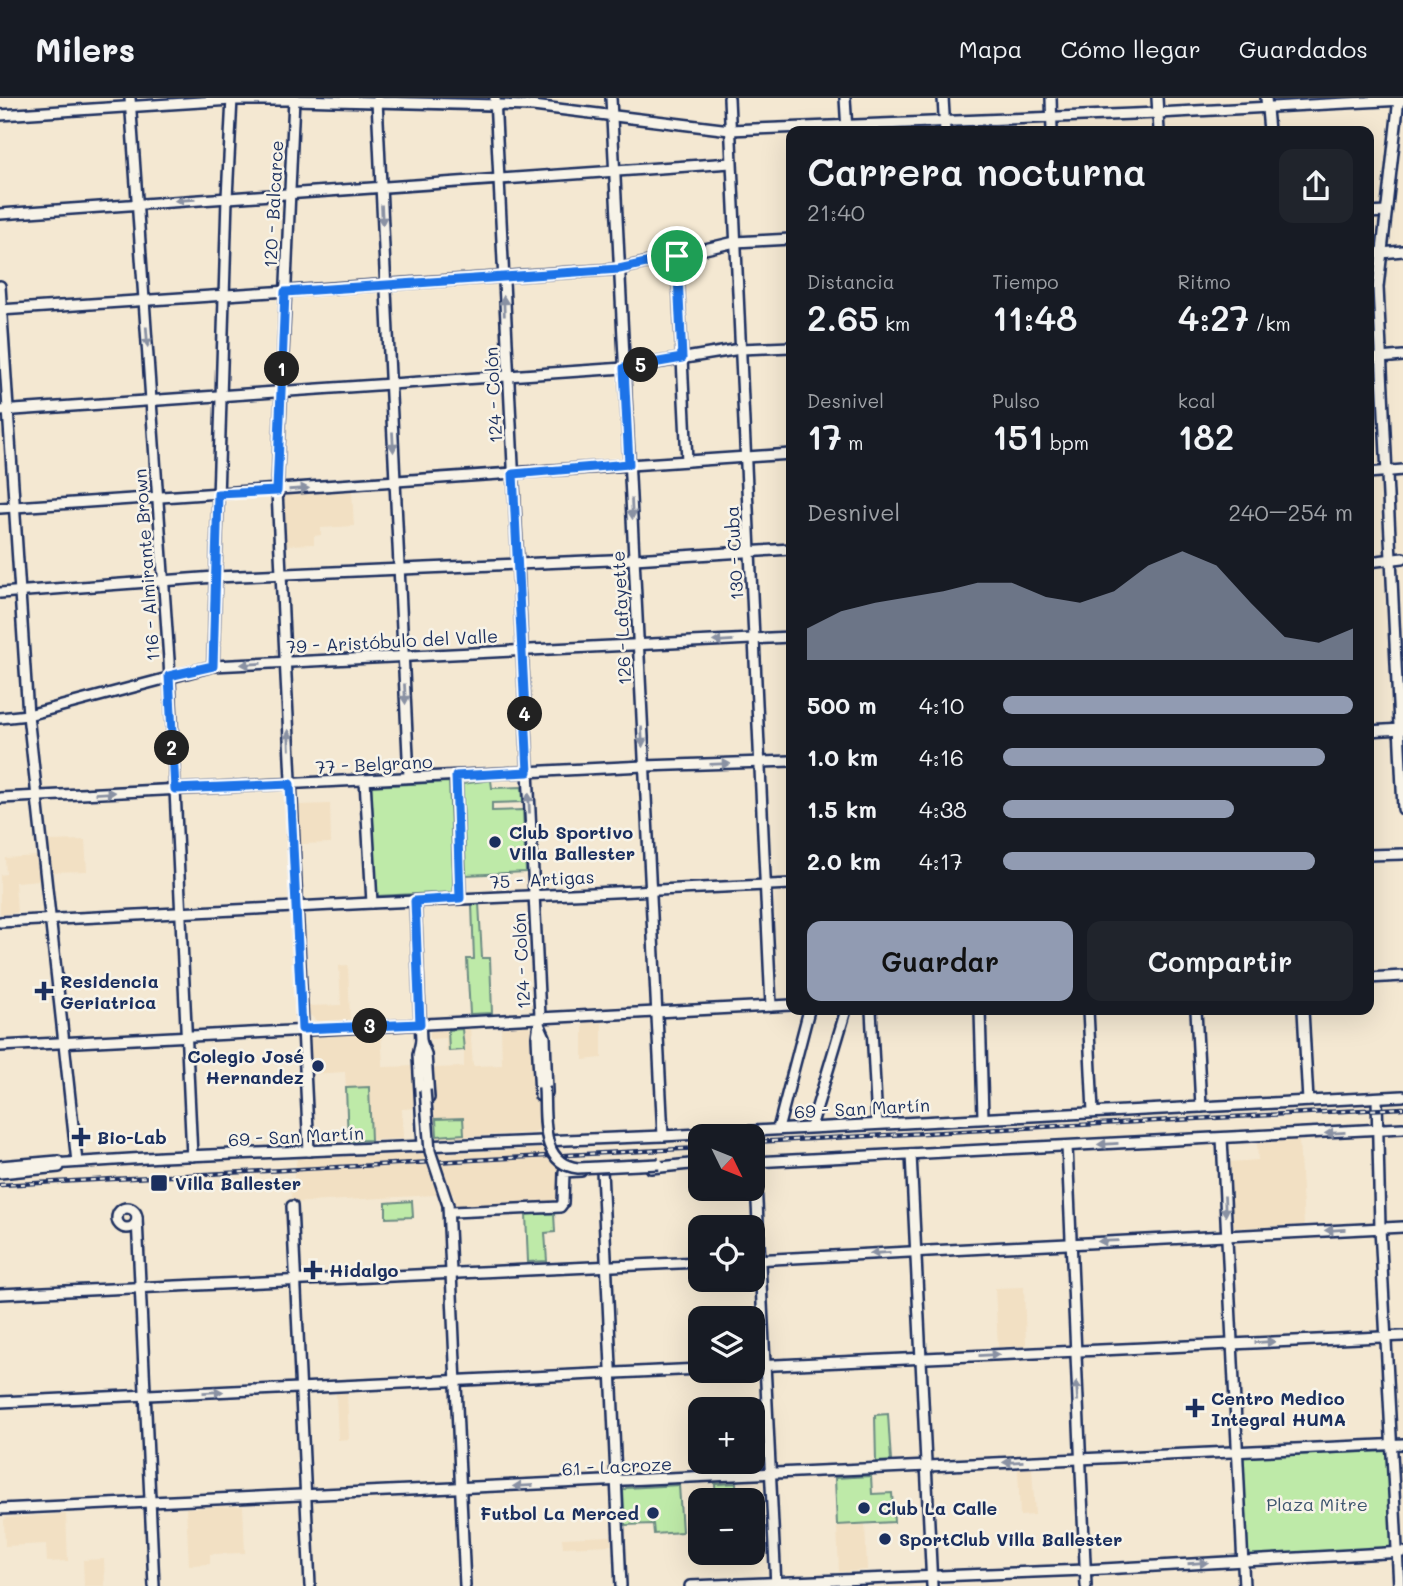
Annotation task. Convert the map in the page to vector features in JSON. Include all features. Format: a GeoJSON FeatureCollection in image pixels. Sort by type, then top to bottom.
{"type":"FeatureCollection","features":[{"type":"Feature","properties":{"kind":"street","name":"126 - Lafayette"},"geometry":{"type":"LineString","coordinates":[[611,98],[663,1136]]}},
{"type":"Feature","properties":{"kind":"street","name":"130 - Cuba"},"geometry":{"type":"LineString","coordinates":[[729,98],[771,1006]]}},
{"type":"Feature","properties":{"kind":"street"},"geometry":{"type":"LineString","coordinates":[[845,98],[847,126]]}},
{"type":"Feature","properties":{"kind":"street"},"geometry":{"type":"LineString","coordinates":[[943,98],[944,126]]}},
{"type":"Feature","properties":{"kind":"street"},"geometry":{"type":"LineString","coordinates":[[1051,98],[1052,126]]}},
{"type":"Feature","properties":{"kind":"street"},"geometry":{"type":"LineString","coordinates":[[1157,98],[1159,126]]}},
{"type":"Feature","properties":{"kind":"street"},"geometry":{"type":"LineString","coordinates":[[0,115],[131,102],[232,99],[495,102],[730,130],[786,129]]}},
{"type":"Feature","properties":{"kind":"street"},"geometry":{"type":"LineString","coordinates":[[213,666],[232,99]]}},
{"type":"Feature","properties":{"kind":"street","name":"120 - Balcarce"},"geometry":{"type":"LineString","coordinates":[[294,99],[277,491],[309,1151]]}},
{"type":"Feature","properties":{"kind":"street"},"geometry":{"type":"LineString","coordinates":[[377,100],[409,777]]}},
{"type":"Feature","properties":{"kind":"street"},"geometry":{"type":"LineString","coordinates":[[955,126],[1051,117],[1158,113],[1267,102],[1400,100],[1387,212],[1374,284]]}},
{"type":"Feature","properties":{"kind":"street","name":"116 - Almirante Brown"},"geometry":{"type":"LineString","coordinates":[[131,102],[164,581],[192,1156]]}},
{"type":"Feature","properties":{"kind":"street","name":"124 - Colón"},"geometry":{"type":"LineString","coordinates":[[495,102],[540,1021],[537,1037],[546,1141]]}},
{"type":"Feature","properties":{"kind":"street"},"geometry":{"type":"LineString","coordinates":[[1267,102],[1269,126]]}},
{"type":"Feature","properties":{"kind":"street"},"geometry":{"type":"LineString","coordinates":[[0,214],[731,163]]}},
{"type":"Feature","properties":{"kind":"street"},"geometry":{"type":"LineString","coordinates":[[1374,213],[1387,212]]}},
{"type":"Feature","properties":{"kind":"street"},"geometry":{"type":"LineString","coordinates":[[1,310],[619,269],[735,242],[786,239]]}},
{"type":"Feature","properties":{"kind":"street"},"geometry":{"type":"LineString","coordinates":[[1381,253],[1403,251]]}},
{"type":"Feature","properties":{"kind":"street"},"geometry":{"type":"LineString","coordinates":[[677,256],[687,461]]}},
{"type":"Feature","properties":{"kind":"street"},"geometry":{"type":"LineString","coordinates":[[0,286],[4,411],[15,508],[28,715],[64,1041],[74,1162]]}},
{"type":"Feature","properties":{"kind":"street"},"geometry":{"type":"LineString","coordinates":[[1374,297],[1381,358],[1403,809]]}},
{"type":"Feature","properties":{"kind":"street"},"geometry":{"type":"LineString","coordinates":[[4,411],[624,368],[740,349],[786,347]]}},
{"type":"Feature","properties":{"kind":"street"},"geometry":{"type":"LineString","coordinates":[[1374,359],[1403,356]]}},
{"type":"Feature","properties":{"kind":"street"},"geometry":{"type":"LineString","coordinates":[[0,509],[786,454]]}},
{"type":"Feature","properties":{"kind":"street"},"geometry":{"type":"LineString","coordinates":[[1374,473],[1403,470]]}},
{"type":"Feature","properties":{"kind":"street"},"geometry":{"type":"LineString","coordinates":[[0,593],[215,577],[786,549]]}},
{"type":"Feature","properties":{"kind":"street"},"geometry":{"type":"LineString","coordinates":[[1374,561],[1403,558]]}},
{"type":"Feature","properties":{"kind":"street","name":"79 - Aristóbulo del Valle"},"geometry":{"type":"LineString","coordinates":[[0,718],[28,715],[213,666],[786,637]]}},
{"type":"Feature","properties":{"kind":"street"},"geometry":{"type":"LineString","coordinates":[[1374,731],[1401,729]]}},
{"type":"Feature","properties":{"kind":"street","name":"77 - Belgrano"},"geometry":{"type":"LineString","coordinates":[[0,798],[786,761]]}},
{"type":"Feature","properties":{"kind":"street"},"geometry":{"type":"LineString","coordinates":[[456,776],[460,898]]}},
{"type":"Feature","properties":{"kind":"street"},"geometry":{"type":"LineString","coordinates":[[365,780],[372,903]]}},
{"type":"Feature","properties":{"kind":"street"},"geometry":{"type":"LineString","coordinates":[[1374,855],[1403,854]]}},
{"type":"Feature","properties":{"kind":"street","name":"75 - Artigas"},"geometry":{"type":"LineString","coordinates":[[0,922],[786,884]]}},
{"type":"Feature","properties":{"kind":"street"},"geometry":{"type":"LineString","coordinates":[[415,901],[421,1041],[430,1151],[450,1209],[450,1272],[465,1586]]}},
{"type":"Feature","properties":{"kind":"street"},"geometry":{"type":"LineString","coordinates":[[1374,978],[1403,976]]}},
{"type":"Feature","properties":{"kind":"street"},"geometry":{"type":"LineString","coordinates":[[0,1046],[302,1029],[540,1021],[786,1005]]}},
{"type":"Feature","properties":{"kind":"street"},"geometry":{"type":"LineString","coordinates":[[778,1129],[808,1015]]}},
{"type":"Feature","properties":{"kind":"street"},"geometry":{"type":"LineString","coordinates":[[811,1127],[845,1015]]}},
{"type":"Feature","properties":{"kind":"street"},"geometry":{"type":"LineString","coordinates":[[871,1015],[877,1123]]}},
{"type":"Feature","properties":{"kind":"street"},"geometry":{"type":"LineString","coordinates":[[980,1015],[983,1117]]}},
{"type":"Feature","properties":{"kind":"street"},"geometry":{"type":"LineString","coordinates":[[1088,1015],[1093,1112]]}},
{"type":"Feature","properties":{"kind":"street"},"geometry":{"type":"LineString","coordinates":[[1196,1015],[1201,1107]]}},
{"type":"Feature","properties":{"kind":"street"},"geometry":{"type":"LineString","coordinates":[[1303,1015],[1308,1101]]}},
{"type":"Feature","properties":{"kind":"street"},"geometry":{"type":"LineString","coordinates":[[540,1021],[547,1142],[552,1155],[558,1161],[578,1168],[688,1163]]}},
{"type":"Feature","properties":{"kind":"street"},"geometry":{"type":"LineString","coordinates":[[421,1041],[426,1054],[428,1145]]}},
{"type":"Feature","properties":{"kind":"street","name":"69 - San Martín"},"geometry":{"type":"LineString","coordinates":[[52,1164],[663,1136],[1403,1096]]}},
{"type":"Feature","properties":{"kind":"street"},"geometry":{"type":"LineString","coordinates":[[1377,1098],[1380,1228],[1391,1445],[1400,1553],[1399,1586]]}},
{"type":"Feature","properties":{"kind":"street"},"geometry":{"type":"LineString","coordinates":[[765,1161],[1403,1128]]}},
{"type":"Feature","properties":{"kind":"street"},"geometry":{"type":"LineString","coordinates":[[1222,1138],[1244,1586]]}},
{"type":"Feature","properties":{"kind":"street"},"geometry":{"type":"LineString","coordinates":[[1067,1146],[1086,1586]]}},
{"type":"Feature","properties":{"kind":"street"},"geometry":{"type":"LineString","coordinates":[[911,1154],[932,1586]]}},
{"type":"Feature","properties":{"kind":"street","name":"69 - San Martín"},"geometry":{"type":"LineString","coordinates":[[0,1166],[74,1162]]}},
{"type":"Feature","properties":{"kind":"street","name":"69 - San Martín"},"geometry":{"type":"LineString","coordinates":[[0,1173],[61,1167],[74,1162]]}},
{"type":"Feature","properties":{"kind":"street"},"geometry":{"type":"LineString","coordinates":[[450,1209],[560,1208],[563,1203],[564,1171],[688,1165]]}},
{"type":"Feature","properties":{"kind":"street"},"geometry":{"type":"LineString","coordinates":[[602,1170],[604,1265],[621,1586]]}},
{"type":"Feature","properties":{"kind":"street"},"geometry":{"type":"LineString","coordinates":[[292,1206],[310,1586]]}},
{"type":"Feature","properties":{"kind":"street"},"geometry":{"type":"LineString","coordinates":[[135,1224],[154,1586]]}},
{"type":"Feature","properties":{"kind":"street"},"geometry":{"type":"LineString","coordinates":[[765,1260],[1403,1227]]}},
{"type":"Feature","properties":{"kind":"street"},"geometry":{"type":"LineString","coordinates":[[0,1294],[688,1262]]}},
{"type":"Feature","properties":{"kind":"street"},"geometry":{"type":"LineString","coordinates":[[759,1292],[766,1366],[776,1584]]}},
{"type":"Feature","properties":{"kind":"street"},"geometry":{"type":"LineString","coordinates":[[766,1366],[1403,1336]]}},
{"type":"Feature","properties":{"kind":"street"},"geometry":{"type":"LineString","coordinates":[[0,1402],[688,1370]]}},
{"type":"Feature","properties":{"kind":"street","name":"61 - Lacroze"},"geometry":{"type":"LineString","coordinates":[[0,1509],[1403,1444]]}},
{"type":"Feature","properties":{"kind":"street"},"geometry":{"type":"LineString","coordinates":[[690,1586],[776,1584],[932,1574],[1085,1570],[1400,1553]]}},
{"type":"Feature","properties":{"kind":"shaded area"},"geometry":{"type":"Polygon","coordinates":[[[352,491],[354,526],[321,528],[321,535],[314,536],[314,544],[286,545],[286,495],[352,491]]]}},
{"type":"Feature","properties":{"kind":"shaded area"},"geometry":{"type":"Polygon","coordinates":[[[330,804],[331,843],[301,844],[299,805],[330,804]]]}},
{"type":"Feature","properties":{"kind":"shaded area"},"geometry":{"type":"Polygon","coordinates":[[[85,840],[87,871],[51,872],[48,841],[85,840]]]}},
{"type":"Feature","properties":{"kind":"shaded area"},"geometry":{"type":"Polygon","coordinates":[[[37,856],[40,880],[15,882],[17,913],[0,914],[0,875],[6,874],[5,858],[37,856]]]}},
{"type":"Feature","properties":{"kind":"shaded area"},"geometry":{"type":"Polygon","coordinates":[[[348,965],[350,1020],[318,1022],[309,1014],[308,1006],[341,1005],[339,966],[348,965]]]}},
{"type":"Feature","properties":{"kind":"shaded area"},"geometry":{"type":"Polygon","coordinates":[[[602,1019],[602,1058],[583,1060],[583,1021],[602,1019]]]}},
{"type":"Feature","properties":{"kind":"shaded area"},"geometry":{"type":"Polygon","coordinates":[[[527,1024],[534,1032],[539,1129],[534,1133],[438,1138],[435,1135],[432,1068],[464,1067],[464,1051],[446,1052],[446,1038],[430,1039],[430,1032],[433,1029],[470,1027],[473,1066],[502,1065],[501,1025],[527,1024]]]}},
{"type":"Feature","properties":{"kind":"shaded area"},"geometry":{"type":"Polygon","coordinates":[[[381,1031],[383,1067],[416,1066],[418,1108],[402,1109],[403,1139],[371,1140],[369,1087],[346,1088],[345,1072],[312,1074],[310,1039],[315,1034],[381,1031]]]}},
{"type":"Feature","properties":{"kind":"shaded area"},"geometry":{"type":"Polygon","coordinates":[[[1299,1140],[1304,1225],[1237,1228],[1233,1224],[1230,1162],[1258,1160],[1257,1142],[1299,1140]]]}},
{"type":"Feature","properties":{"kind":"shaded area"},"geometry":{"type":"Polygon","coordinates":[[[546,1149],[559,1164],[557,1204],[458,1208],[454,1194],[290,1203],[297,1158],[546,1149]]]}},
{"type":"Feature","properties":{"kind":"shaded area"},"geometry":{"type":"Polygon","coordinates":[[[1024,1287],[1026,1346],[998,1347],[995,1288],[1024,1287]]]}},
{"type":"Feature","properties":{"kind":"shaded area"},"geometry":{"type":"Polygon","coordinates":[[[347,1392],[349,1439],[338,1440],[336,1393],[347,1392]]]}},
{"type":"Feature","properties":{"kind":"shaded area"},"geometry":{"type":"Polygon","coordinates":[[[1032,1468],[1035,1515],[1020,1516],[1018,1469],[1032,1468]]]}},
{"type":"Feature","properties":{"kind":"shaded area"},"geometry":{"type":"Polygon","coordinates":[[[243,1506],[245,1553],[210,1554],[210,1564],[189,1565],[186,1508],[243,1506]]]}},
{"type":"Feature","properties":{"kind":"shaded area"},"geometry":{"type":"Polygon","coordinates":[[[66,1514],[68,1561],[47,1562],[46,1544],[5,1546],[6,1518],[66,1514]]]}},
{"type":"Feature","properties":{"kind":"shaded area"},"geometry":{"type":"Polygon","coordinates":[[[865,1524],[867,1570],[839,1572],[837,1525],[865,1524]]]}},
{"type":"Feature","properties":{"kind":"shaded area"},"geometry":{"type":"Polygon","coordinates":[[[611,1536],[612,1545],[563,1547],[562,1538],[611,1536]]]}},
{"type":"Feature","properties":{"kind":"shaded area"},"geometry":{"type":"Polygon","coordinates":[[[104,1559],[105,1586],[84,1586],[83,1560],[104,1559]]]}},
{"type":"Feature","properties":{"kind":"green space","name":"Club Sportivo Villa Ballester"},"geometry":{"type":"Polygon","coordinates":[[[491,780],[492,788],[522,787],[523,802],[492,803],[492,811],[523,810],[526,872],[466,875],[462,784],[491,780]]]}},
{"type":"Feature","properties":{"kind":"green space"},"geometry":{"type":"Polygon","coordinates":[[[449,782],[454,892],[377,896],[371,786],[449,782]]]}},
{"type":"Feature","properties":{"kind":"green space"},"geometry":{"type":"Polygon","coordinates":[[[479,903],[482,958],[490,958],[492,1013],[470,1014],[467,959],[474,959],[472,904],[479,903]]]}},
{"type":"Feature","properties":{"kind":"green space"},"geometry":{"type":"Polygon","coordinates":[[[462,1029],[464,1050],[449,1051],[448,1030],[462,1029]]]}},
{"type":"Feature","properties":{"kind":"green space"},"geometry":{"type":"Polygon","coordinates":[[[369,1087],[371,1140],[348,1141],[346,1088],[369,1087]]]}},
{"type":"Feature","properties":{"kind":"green space"},"geometry":{"type":"Polygon","coordinates":[[[463,1118],[464,1134],[437,1136],[436,1119],[463,1118]]]}},
{"type":"Feature","properties":{"kind":"green space"},"geometry":{"type":"Polygon","coordinates":[[[412,1201],[413,1217],[386,1218],[386,1203],[412,1201]]]}},
{"type":"Feature","properties":{"kind":"green space"},"geometry":{"type":"Polygon","coordinates":[[[554,1213],[555,1232],[545,1233],[547,1261],[528,1262],[526,1214],[554,1213]]]}},
{"type":"Feature","properties":{"kind":"green space"},"geometry":{"type":"Polygon","coordinates":[[[888,1414],[891,1461],[876,1462],[875,1415],[888,1414]]]}},
{"type":"Feature","properties":{"kind":"green space","name":"Plaza Mitre"},"geometry":{"type":"Polygon","coordinates":[[[1389,1451],[1394,1552],[1244,1557],[1239,1457],[1389,1451]]]}},
{"type":"Feature","properties":{"kind":"green space","name":"Club La Calle"},"geometry":{"type":"Polygon","coordinates":[[[871,1476],[872,1494],[892,1493],[894,1522],[837,1525],[835,1478],[871,1476]]]}},
{"type":"Feature","properties":{"kind":"green space"},"geometry":{"type":"Polygon","coordinates":[[[736,1483],[736,1488],[715,1488],[715,1484],[736,1483]]]}},
{"type":"Feature","properties":{"kind":"green space","name":"Futbol La Merced"},"geometry":{"type":"Polygon","coordinates":[[[679,1485],[682,1532],[654,1534],[653,1524],[625,1525],[623,1491],[626,1488],[679,1485]]]}},
{"type":"Feature","properties":{"kind":"railway"},"geometry":{"type":"LineString","coordinates":[[765,1141],[1403,1108]]}},
{"type":"Feature","properties":{"kind":"railway"},"geometry":{"type":"LineString","coordinates":[[0,1185],[688,1149]]}},
{"type":"Feature","properties":{"kind":"place","name":"Club Sportivo Villa Ballester"},"geometry":{"type":"Point","coordinates":[495,842]}},
{"type":"Feature","properties":{"kind":"place","name":"Residencia Geriatrica"},"geometry":{"type":"Point","coordinates":[44,991]}},
{"type":"Feature","properties":{"kind":"place","name":"Colegio José Hernandez"},"geometry":{"type":"Point","coordinates":[318,1066]}},
{"type":"Feature","properties":{"kind":"place","name":"Bio-Lab"},"geometry":{"type":"Point","coordinates":[81,1137]}},
{"type":"Feature","properties":{"kind":"place","name":"Villa Ballester"},"geometry":{"type":"Point","coordinates":[159,1183]}},
{"type":"Feature","properties":{"kind":"place","name":"Hidalgo"},"geometry":{"type":"Point","coordinates":[313,1270]}},
{"type":"Feature","properties":{"kind":"place","name":"Centro Medico Integral HUMA"},"geometry":{"type":"Point","coordinates":[1195,1408]}},
{"type":"Feature","properties":{"kind":"place","name":"Club La Calle"},"geometry":{"type":"Point","coordinates":[864,1508]}},
{"type":"Feature","properties":{"kind":"place","name":"Futbol La Merced"},"geometry":{"type":"Point","coordinates":[653,1513]}},
{"type":"Feature","properties":{"kind":"place","name":"SportClub Villa Ballester"},"geometry":{"type":"Point","coordinates":[885,1539]}},
{"type":"Feature","properties":{"kind":"route"},"geometry":{"type":"LineString","coordinates":[[677,256],[682,358],[624,368],[629,464],[513,474],[528,772],[456,776],[460,898],[415,901],[420,1024],[302,1029],[290,784],[175,789],[169,676],[213,666],[218,494],[277,491],[285,292],[619,269],[677,256]]}}]}
